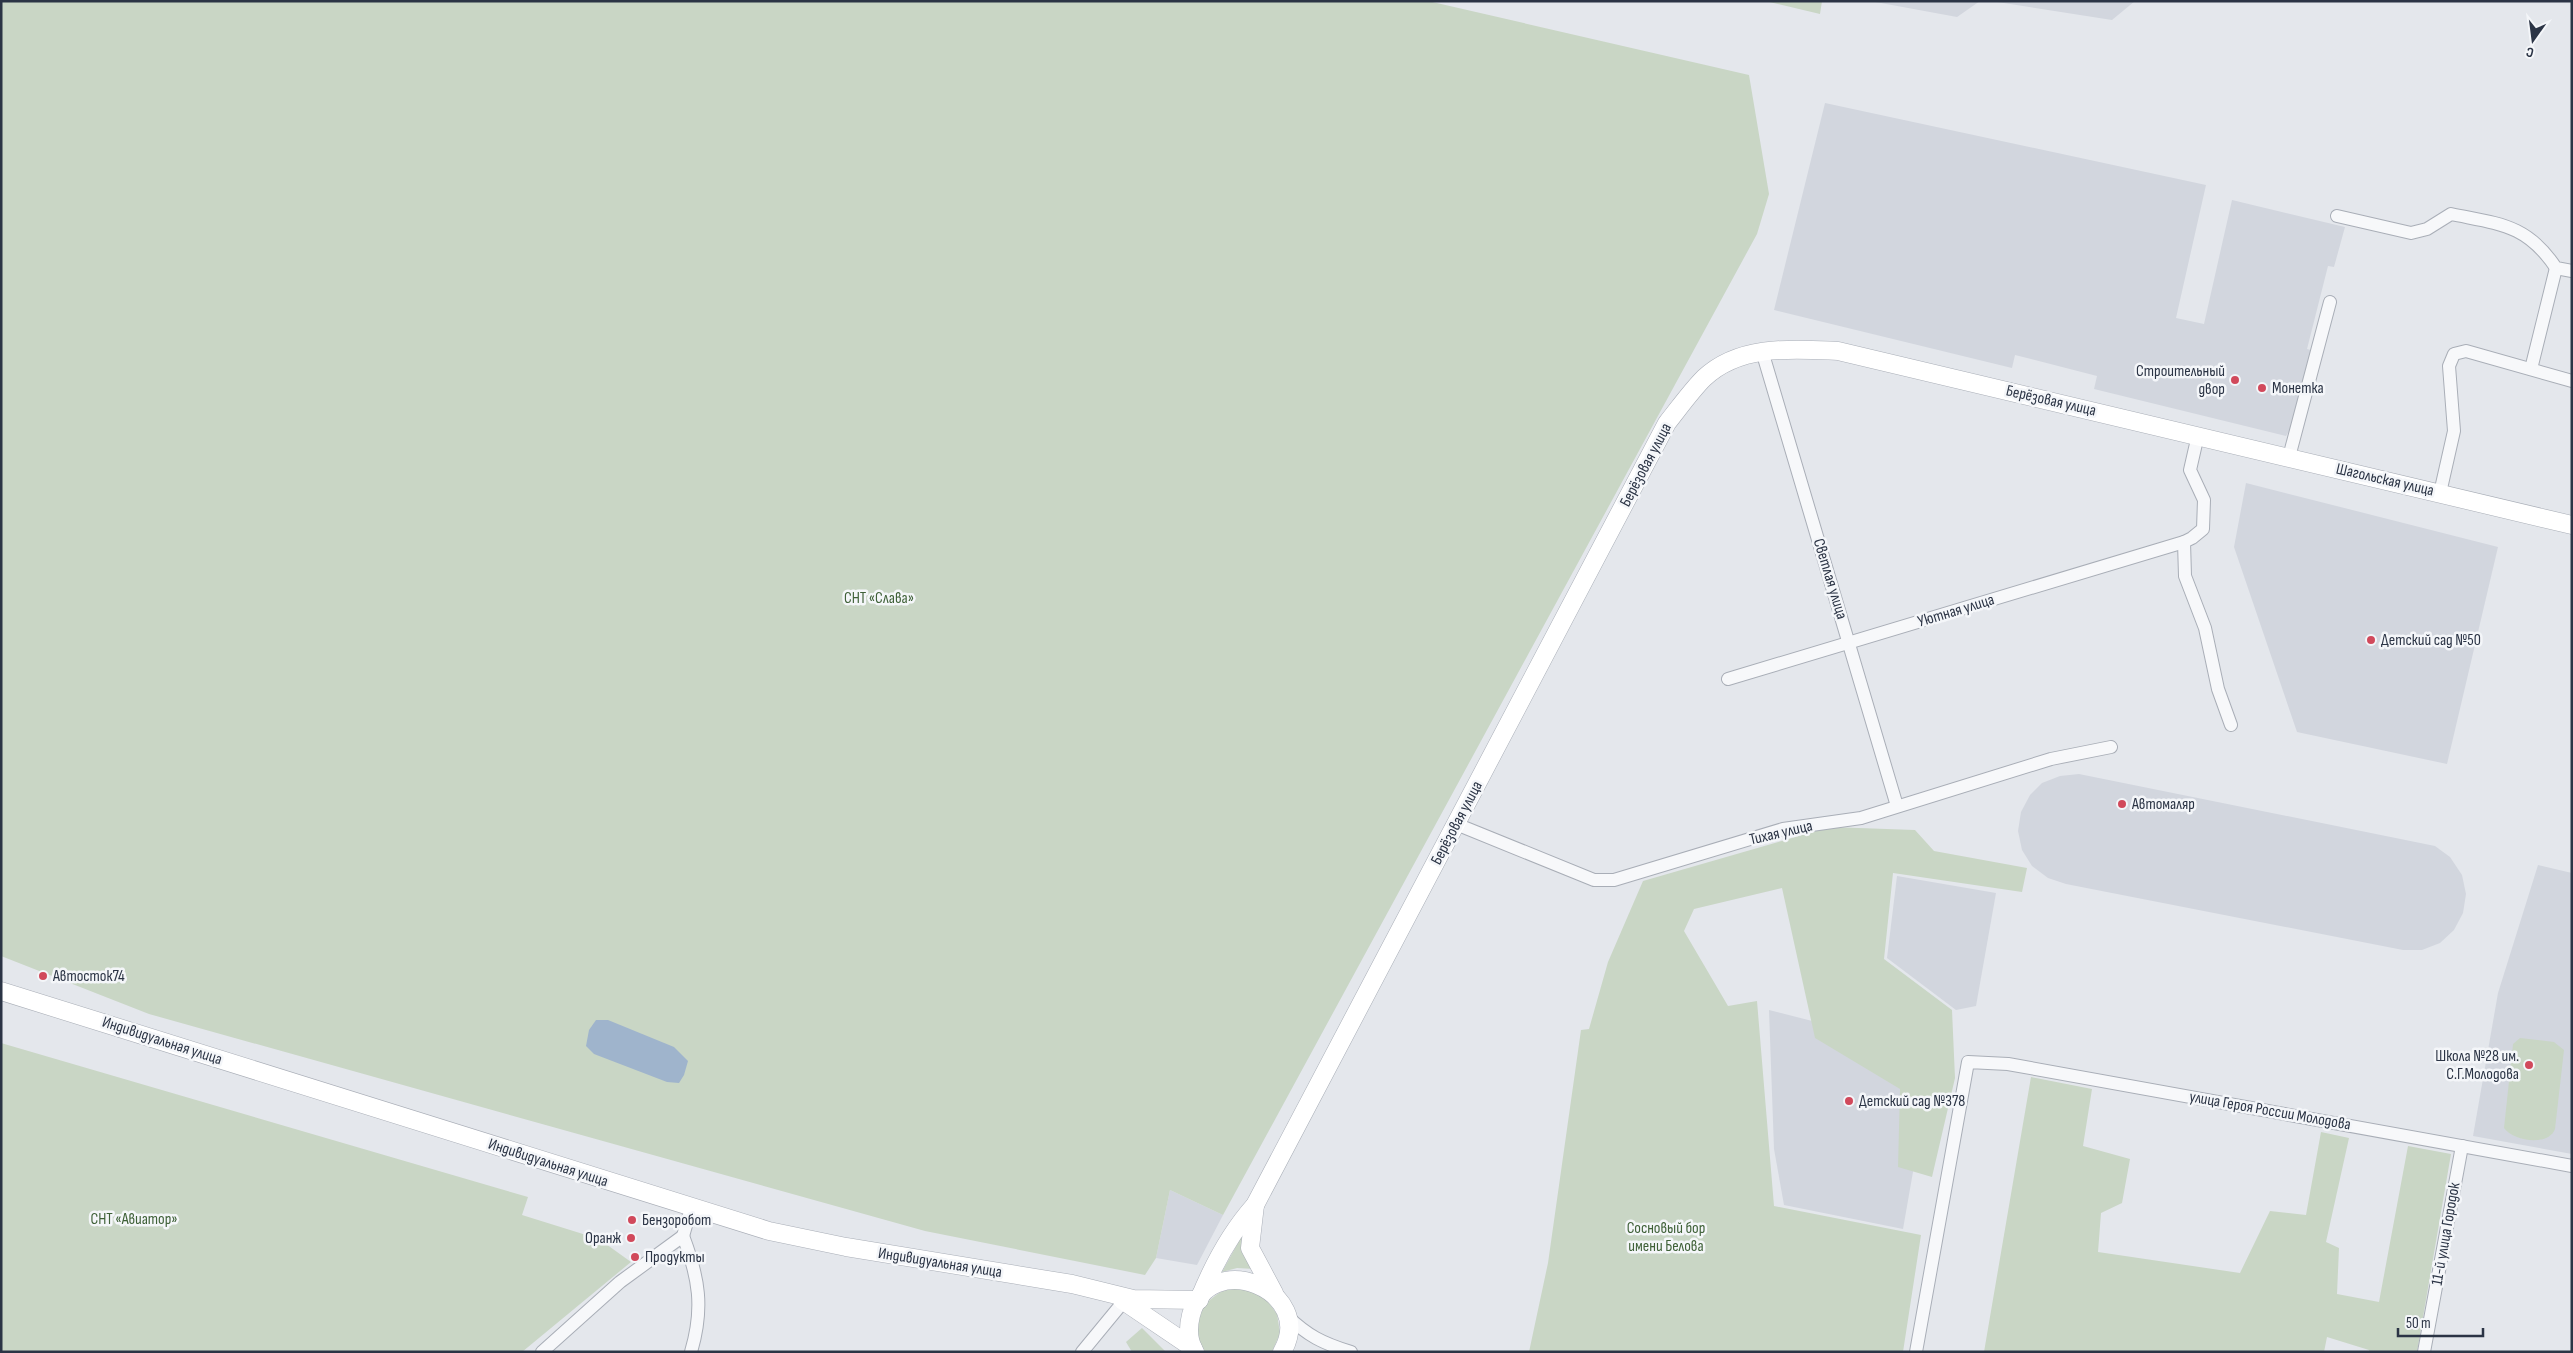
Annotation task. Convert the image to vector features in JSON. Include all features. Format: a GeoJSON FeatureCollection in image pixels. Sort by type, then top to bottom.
{"type":"FeatureCollection","features":[{"type":"Feature","properties":{"kind":"main road","name":"Берёзовая улица"},"geometry":{"type":"LineString","coordinates":[[1194,1350],[1189,1323],[1209,1275],[1236,1226],[1255,1205],[1667,423],[1705,377],[1731,361],[1762,352],[1785,348],[1838,351],[2198,436]]}},
{"type":"Feature","properties":{"kind":"main road","name":"Шагольская улица"},"geometry":{"type":"LineString","coordinates":[[2198,436],[2572,525]]}},
{"type":"Feature","properties":{"kind":"main road","name":"Индивидуальная улица"},"geometry":{"type":"LineString","coordinates":[[1,991],[769,1231],[846,1248],[1072,1284],[1140,1300],[1198,1300]]}},
{"type":"Feature","properties":{"kind":"main road","name":"Берёзовая улица"},"geometry":{"type":"LineString","coordinates":[[1255,1205],[1250,1248],[1259,1269],[1286,1315]]}},
{"type":"Feature","properties":{"kind":"main road"},"geometry":{"type":"LineString","coordinates":[[1198,1300],[1209,1289],[1222,1282],[1236,1279],[1264,1286],[1275,1296]]}},
{"type":"Feature","properties":{"kind":"main road","name":"Индивидуальная улица"},"geometry":{"type":"LineString","coordinates":[[1106,1292],[1124,1302],[1194,1350]]}},
{"type":"Feature","properties":{"kind":"main road"},"geometry":{"type":"LineString","coordinates":[[1282,1352],[1288,1331],[1286,1315]]}},
{"type":"Feature","properties":{"kind":"street"},"geometry":{"type":"LineString","coordinates":[[2338,216],[2411,233],[2427,229],[2451,214],[2522,231],[2544,249],[2556,268],[2532,369]]}},
{"type":"Feature","properties":{"kind":"street"},"geometry":{"type":"LineString","coordinates":[[2556,268],[2572,271]]}},
{"type":"Feature","properties":{"kind":"street"},"geometry":{"type":"LineString","coordinates":[[2289,457],[2330,302]]}},
{"type":"Feature","properties":{"kind":"street"},"geometry":{"type":"LineString","coordinates":[[2440,493],[2454,432],[2449,366],[2454,354],[2466,351],[2572,381]]}},
{"type":"Feature","properties":{"kind":"street","name":"Светлая улица"},"geometry":{"type":"LineString","coordinates":[[1762,352],[1897,806]]}},
{"type":"Feature","properties":{"kind":"street"},"geometry":{"type":"LineString","coordinates":[[2198,436],[2190,470],[2204,500],[2203,529],[2184,542],[2185,576],[2205,628],[2218,689],[2231,725]]}},
{"type":"Feature","properties":{"kind":"street","name":"Уютная улица"},"geometry":{"type":"LineString","coordinates":[[1728,679],[1850,644],[2184,542]]}},
{"type":"Feature","properties":{"kind":"street","name":"Тихая улица"},"geometry":{"type":"LineString","coordinates":[[1456,824],[1594,880],[1614,880],[1783,829],[1861,818],[2051,759],[2111,748]]}},
{"type":"Feature","properties":{"kind":"street","name":"улица Героя России Молодова"},"geometry":{"type":"LineString","coordinates":[[1916,1352],[1968,1062],[2008,1064],[2572,1166]]}},
{"type":"Feature","properties":{"kind":"street","name":"11-й улица Городок"},"geometry":{"type":"LineString","coordinates":[[2424,1352],[2462,1146]]}},
{"type":"Feature","properties":{"kind":"street"},"geometry":{"type":"LineString","coordinates":[[691,1208],[683,1236],[693,1263],[699,1298],[699,1326],[691,1352]]}},
{"type":"Feature","properties":{"kind":"street"},"geometry":{"type":"LineString","coordinates":[[542,1352],[620,1282],[683,1236]]}},
{"type":"Feature","properties":{"kind":"street"},"geometry":{"type":"LineString","coordinates":[[1082,1352],[1124,1302]]}},
{"type":"Feature","properties":{"kind":"street"},"geometry":{"type":"LineString","coordinates":[[1286,1315],[1304,1332],[1317,1340],[1351,1352]]}},
{"type":"Feature","properties":{"kind":"shaded area"},"geometry":{"type":"Polygon","coordinates":[[[1870,1],[1980,1],[1957,17],[1870,1]]]}},
{"type":"Feature","properties":{"kind":"shaded area"},"geometry":{"type":"Polygon","coordinates":[[[1991,1],[2135,1],[2112,20],[1991,1]]]}},
{"type":"Feature","properties":{"kind":"shaded area"},"geometry":{"type":"Polygon","coordinates":[[[1825,103],[2206,185],[2176,318],[2204,324],[2232,200],[2345,227],[2334,267],[2328,266],[2307,349],[2314,351],[2297,419],[2286,436],[2094,389],[2097,376],[2015,355],[2012,368],[1774,310],[1825,103]]]}},
{"type":"Feature","properties":{"kind":"shaded area","name":"Детский сад №50"},"geometry":{"type":"Polygon","coordinates":[[[2246,483],[2498,547],[2447,764],[2297,732],[2234,547],[2246,483]]]}},
{"type":"Feature","properties":{"kind":"shaded area"},"geometry":{"type":"Polygon","coordinates":[[[2079,774],[2435,846],[2450,857],[2462,875],[2466,894],[2463,913],[2454,930],[2440,943],[2422,950],[2403,950],[2066,884],[2048,878],[2032,866],[2022,850],[2018,831],[2021,812],[2030,795],[2042,783],[2060,776],[2079,774]]]}},
{"type":"Feature","properties":{"kind":"shaded area","name":"Школа №28 им. С.Г.Молодова"},"geometry":{"type":"Polygon","coordinates":[[[2538,865],[2572,873],[2572,1154],[2473,1136],[2498,993],[2538,865]]]}},
{"type":"Feature","properties":{"kind":"shaded area"},"geometry":{"type":"Polygon","coordinates":[[[1897,876],[1996,893],[1976,1006],[1956,1010],[1887,958],[1897,876]]]}},
{"type":"Feature","properties":{"kind":"shaded area","name":"Детский сад №378"},"geometry":{"type":"Polygon","coordinates":[[[1769,1010],[1934,1052],[1903,1229],[1784,1205],[1774,1149],[1769,1010]]]}},
{"type":"Feature","properties":{"kind":"shaded area"},"geometry":{"type":"Polygon","coordinates":[[[1170,1190],[1223,1215],[1197,1265],[1156,1258],[1170,1190]]]}},
{"type":"Feature","properties":{"kind":"green space","name":"СНТ «Слава»"},"geometry":{"type":"Polygon","coordinates":[[[1,1],[1428,1],[1749,75],[1769,194],[1757,234],[1223,1215],[1170,1190],[1156,1258],[1145,1275],[925,1231],[149,1014],[1,956],[1,1]]]}},
{"type":"Feature","properties":{"kind":"green space"},"geometry":{"type":"Polygon","coordinates":[[[1765,1],[1822,1],[1820,14],[1765,1]]]}},
{"type":"Feature","properties":{"kind":"green space","name":"Сосновый бор имени Белова"},"geometry":{"type":"Polygon","coordinates":[[[1830,827],[1915,830],[1934,851],[2027,868],[2022,892],[1893,873],[1884,959],[1952,1010],[1955,1078],[1932,1177],[1898,1167],[1900,1089],[1815,1038],[1782,888],[1694,909],[1684,931],[1728,1006],[1757,1001],[1774,1206],[1921,1235],[1903,1352],[1529,1352],[1548,1263],[1581,1030],[1589,1029],[1608,962],[1643,881],[1830,827]]]}},
{"type":"Feature","properties":{"kind":"green space"},"geometry":{"type":"Polygon","coordinates":[[[2520,1038],[2554,1042],[2564,1050],[2555,1129],[2551,1135],[2538,1140],[2522,1139],[2508,1133],[2504,1128],[2513,1044],[2520,1038]]]}},
{"type":"Feature","properties":{"kind":"green space","name":"СНТ «Авиатор»"},"geometry":{"type":"Polygon","coordinates":[[[1,1043],[528,1197],[522,1215],[599,1239],[631,1262],[522,1352],[1,1352],[1,1043]]]}},
{"type":"Feature","properties":{"kind":"green space"},"geometry":{"type":"Polygon","coordinates":[[[2031,1077],[2092,1089],[2083,1146],[2130,1159],[2122,1203],[2101,1213],[2098,1252],[2240,1273],[2270,1211],[2306,1215],[2321,1132],[2349,1138],[2326,1242],[2339,1248],[2337,1294],[2379,1302],[2408,1146],[2451,1154],[2417,1352],[2369,1352],[2369,1350],[2327,1337],[2324,1352],[1984,1352],[2031,1077]]]}},
{"type":"Feature","properties":{"kind":"green space"},"geometry":{"type":"Polygon","coordinates":[[[1244,1232],[1254,1269],[1237,1268],[1222,1272],[1244,1232]]]}},
{"type":"Feature","properties":{"kind":"green space"},"geometry":{"type":"Polygon","coordinates":[[[1234,1287],[1263,1295],[1277,1314],[1280,1333],[1272,1352],[1205,1352],[1197,1331],[1201,1312],[1214,1296],[1234,1287]]]}},
{"type":"Feature","properties":{"kind":"green space"},"geometry":{"type":"Polygon","coordinates":[[[1142,1328],[1166,1352],[1132,1352],[1126,1342],[1142,1328]]]}},
{"type":"Feature","properties":{"kind":"water"},"geometry":{"type":"Polygon","coordinates":[[[596,1020],[608,1020],[674,1047],[688,1061],[684,1075],[679,1083],[667,1082],[594,1054],[586,1046],[589,1030],[596,1020]]]}},
{"type":"Feature","properties":{"kind":"place","name":"Строительный двор"},"geometry":{"type":"Point","coordinates":[2235,380]}},
{"type":"Feature","properties":{"kind":"place","name":"Монетка"},"geometry":{"type":"Point","coordinates":[2262,388]}},
{"type":"Feature","properties":{"kind":"place","name":"Детский сад №50"},"geometry":{"type":"Point","coordinates":[2371,640]}},
{"type":"Feature","properties":{"kind":"place","name":"Автомаляр"},"geometry":{"type":"Point","coordinates":[2122,804]}},
{"type":"Feature","properties":{"kind":"place","name":"Автосток74"},"geometry":{"type":"Point","coordinates":[43,976]}},
{"type":"Feature","properties":{"kind":"place","name":"Школа №28 им. С.Г.Молодова"},"geometry":{"type":"Point","coordinates":[2529,1065]}},
{"type":"Feature","properties":{"kind":"place","name":"Детский сад №378"},"geometry":{"type":"Point","coordinates":[1849,1101]}},
{"type":"Feature","properties":{"kind":"place","name":"Бензоробот"},"geometry":{"type":"Point","coordinates":[632,1220]}},
{"type":"Feature","properties":{"kind":"place","name":"Оранж"},"geometry":{"type":"Point","coordinates":[631,1238]}},
{"type":"Feature","properties":{"kind":"place","name":"Продукты"},"geometry":{"type":"Point","coordinates":[635,1257]}}]}
